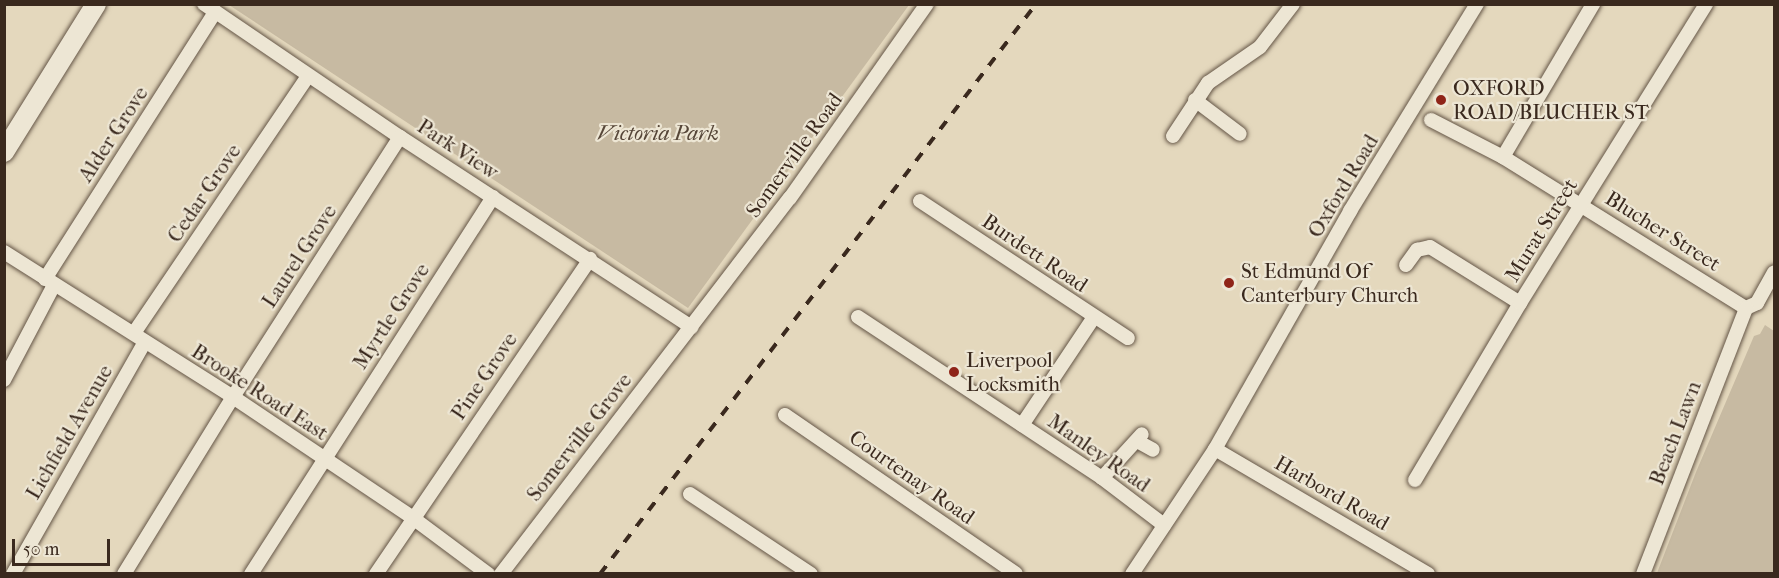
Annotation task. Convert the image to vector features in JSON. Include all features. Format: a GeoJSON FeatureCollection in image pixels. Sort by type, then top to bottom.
{"type":"FeatureCollection","features":[{"type":"Feature","properties":{"kind":"street"},"geometry":{"type":"LineString","coordinates":[[4,152],[96,4]]}},
{"type":"Feature","properties":{"kind":"street","name":"Somerville Road"},"geometry":{"type":"LineString","coordinates":[[691,327],[790,198],[927,4]]}},
{"type":"Feature","properties":{"kind":"street"},"geometry":{"type":"LineString","coordinates":[[1173,136],[1208,83],[1260,47],[1293,4]]}},
{"type":"Feature","properties":{"kind":"street","name":"Oxford Road"},"geometry":{"type":"LineString","coordinates":[[1132,573],[1215,449],[1350,211],[1477,4]]}},
{"type":"Feature","properties":{"kind":"street"},"geometry":{"type":"LineString","coordinates":[[1503,157],[1593,4]]}},
{"type":"Feature","properties":{"kind":"street","name":"Murat Street"},"geometry":{"type":"LineString","coordinates":[[1415,480],[1520,303],[1706,4]]}},
{"type":"Feature","properties":{"kind":"street","name":"Park View"},"geometry":{"type":"LineString","coordinates":[[210,8],[308,76],[691,327]]}},
{"type":"Feature","properties":{"kind":"street","name":"Alder Grove"},"geometry":{"type":"LineString","coordinates":[[4,380],[50,282],[210,8]]}},
{"type":"Feature","properties":{"kind":"street","name":"Cedar Grove"},"geometry":{"type":"LineString","coordinates":[[139,338],[308,76]]}},
{"type":"Feature","properties":{"kind":"street"},"geometry":{"type":"LineString","coordinates":[[1195,100],[1240,134]]}},
{"type":"Feature","properties":{"kind":"street","name":"Blucher Street"},"geometry":{"type":"LineString","coordinates":[[1431,120],[1503,157],[1746,308]]}},
{"type":"Feature","properties":{"kind":"street","name":"Laurel Grove"},"geometry":{"type":"LineString","coordinates":[[124,573],[232,397],[400,137]]}},
{"type":"Feature","properties":{"kind":"street","name":"Myrtle Grove"},"geometry":{"type":"LineString","coordinates":[[251,573],[493,197]]}},
{"type":"Feature","properties":{"kind":"street","name":"Burdett Road"},"geometry":{"type":"LineString","coordinates":[[920,201],[1128,338]]}},
{"type":"Feature","properties":{"kind":"street"},"geometry":{"type":"LineString","coordinates":[[1406,264],[1417,250],[1430,247],[1468,278],[1520,303]]}},
{"type":"Feature","properties":{"kind":"street","name":"Brooke Road East"},"geometry":{"type":"LineString","coordinates":[[4,252],[232,397],[413,518],[488,573]]}},
{"type":"Feature","properties":{"kind":"street","name":"Pine Grove"},"geometry":{"type":"LineString","coordinates":[[376,573],[590,259]]}},
{"type":"Feature","properties":{"kind":"street"},"geometry":{"type":"LineString","coordinates":[[1746,308],[1756,303],[1774,272]]}},
{"type":"Feature","properties":{"kind":"street","name":"Beach Lawn"},"geometry":{"type":"LineString","coordinates":[[1643,573],[1746,308]]}},
{"type":"Feature","properties":{"kind":"street","name":"Manley Road"},"geometry":{"type":"LineString","coordinates":[[858,317],[1102,478],[1164,525]]}},
{"type":"Feature","properties":{"kind":"street"},"geometry":{"type":"LineString","coordinates":[[1022,425],[1094,317]]}},
{"type":"Feature","properties":{"kind":"street","name":"Somerville Grove"},"geometry":{"type":"LineString","coordinates":[[501,573],[691,327]]}},
{"type":"Feature","properties":{"kind":"street","name":"Lichfield Avenue"},"geometry":{"type":"LineString","coordinates":[[13,573],[139,338]]}},
{"type":"Feature","properties":{"kind":"street","name":"Courtenay Road"},"geometry":{"type":"LineString","coordinates":[[785,415],[1016,573]]}},
{"type":"Feature","properties":{"kind":"street"},"geometry":{"type":"LineString","coordinates":[[1102,478],[1139,437],[1154,450]]}},
{"type":"Feature","properties":{"kind":"street","name":"Harbord Road"},"geometry":{"type":"LineString","coordinates":[[1215,449],[1428,573]]}},
{"type":"Feature","properties":{"kind":"street"},"geometry":{"type":"LineString","coordinates":[[690,494],[811,573]]}},
{"type":"Feature","properties":{"kind":"green space","name":"Victoria Park"},"geometry":{"type":"Polygon","coordinates":[[[229,5],[909,5],[688,308],[229,5]]]}},
{"type":"Feature","properties":{"kind":"green space"},"geometry":{"type":"Polygon","coordinates":[[[1765,325],[1774,331],[1774,573],[1657,573],[1696,472],[1754,336],[1760,334],[1765,325]]]}},
{"type":"Feature","properties":{"kind":"railway"},"geometry":{"type":"LineString","coordinates":[[600,574],[1036,4]]}},
{"type":"Feature","properties":{"kind":"place","name":"OXFORD ROAD/BLUCHER ST"},"geometry":{"type":"Point","coordinates":[1441,100]}},
{"type":"Feature","properties":{"kind":"place","name":"St Edmund Of Canterbury Church"},"geometry":{"type":"Point","coordinates":[1229,283]}},
{"type":"Feature","properties":{"kind":"place","name":"Liverpool Locksmith"},"geometry":{"type":"Point","coordinates":[954,372]}}]}
